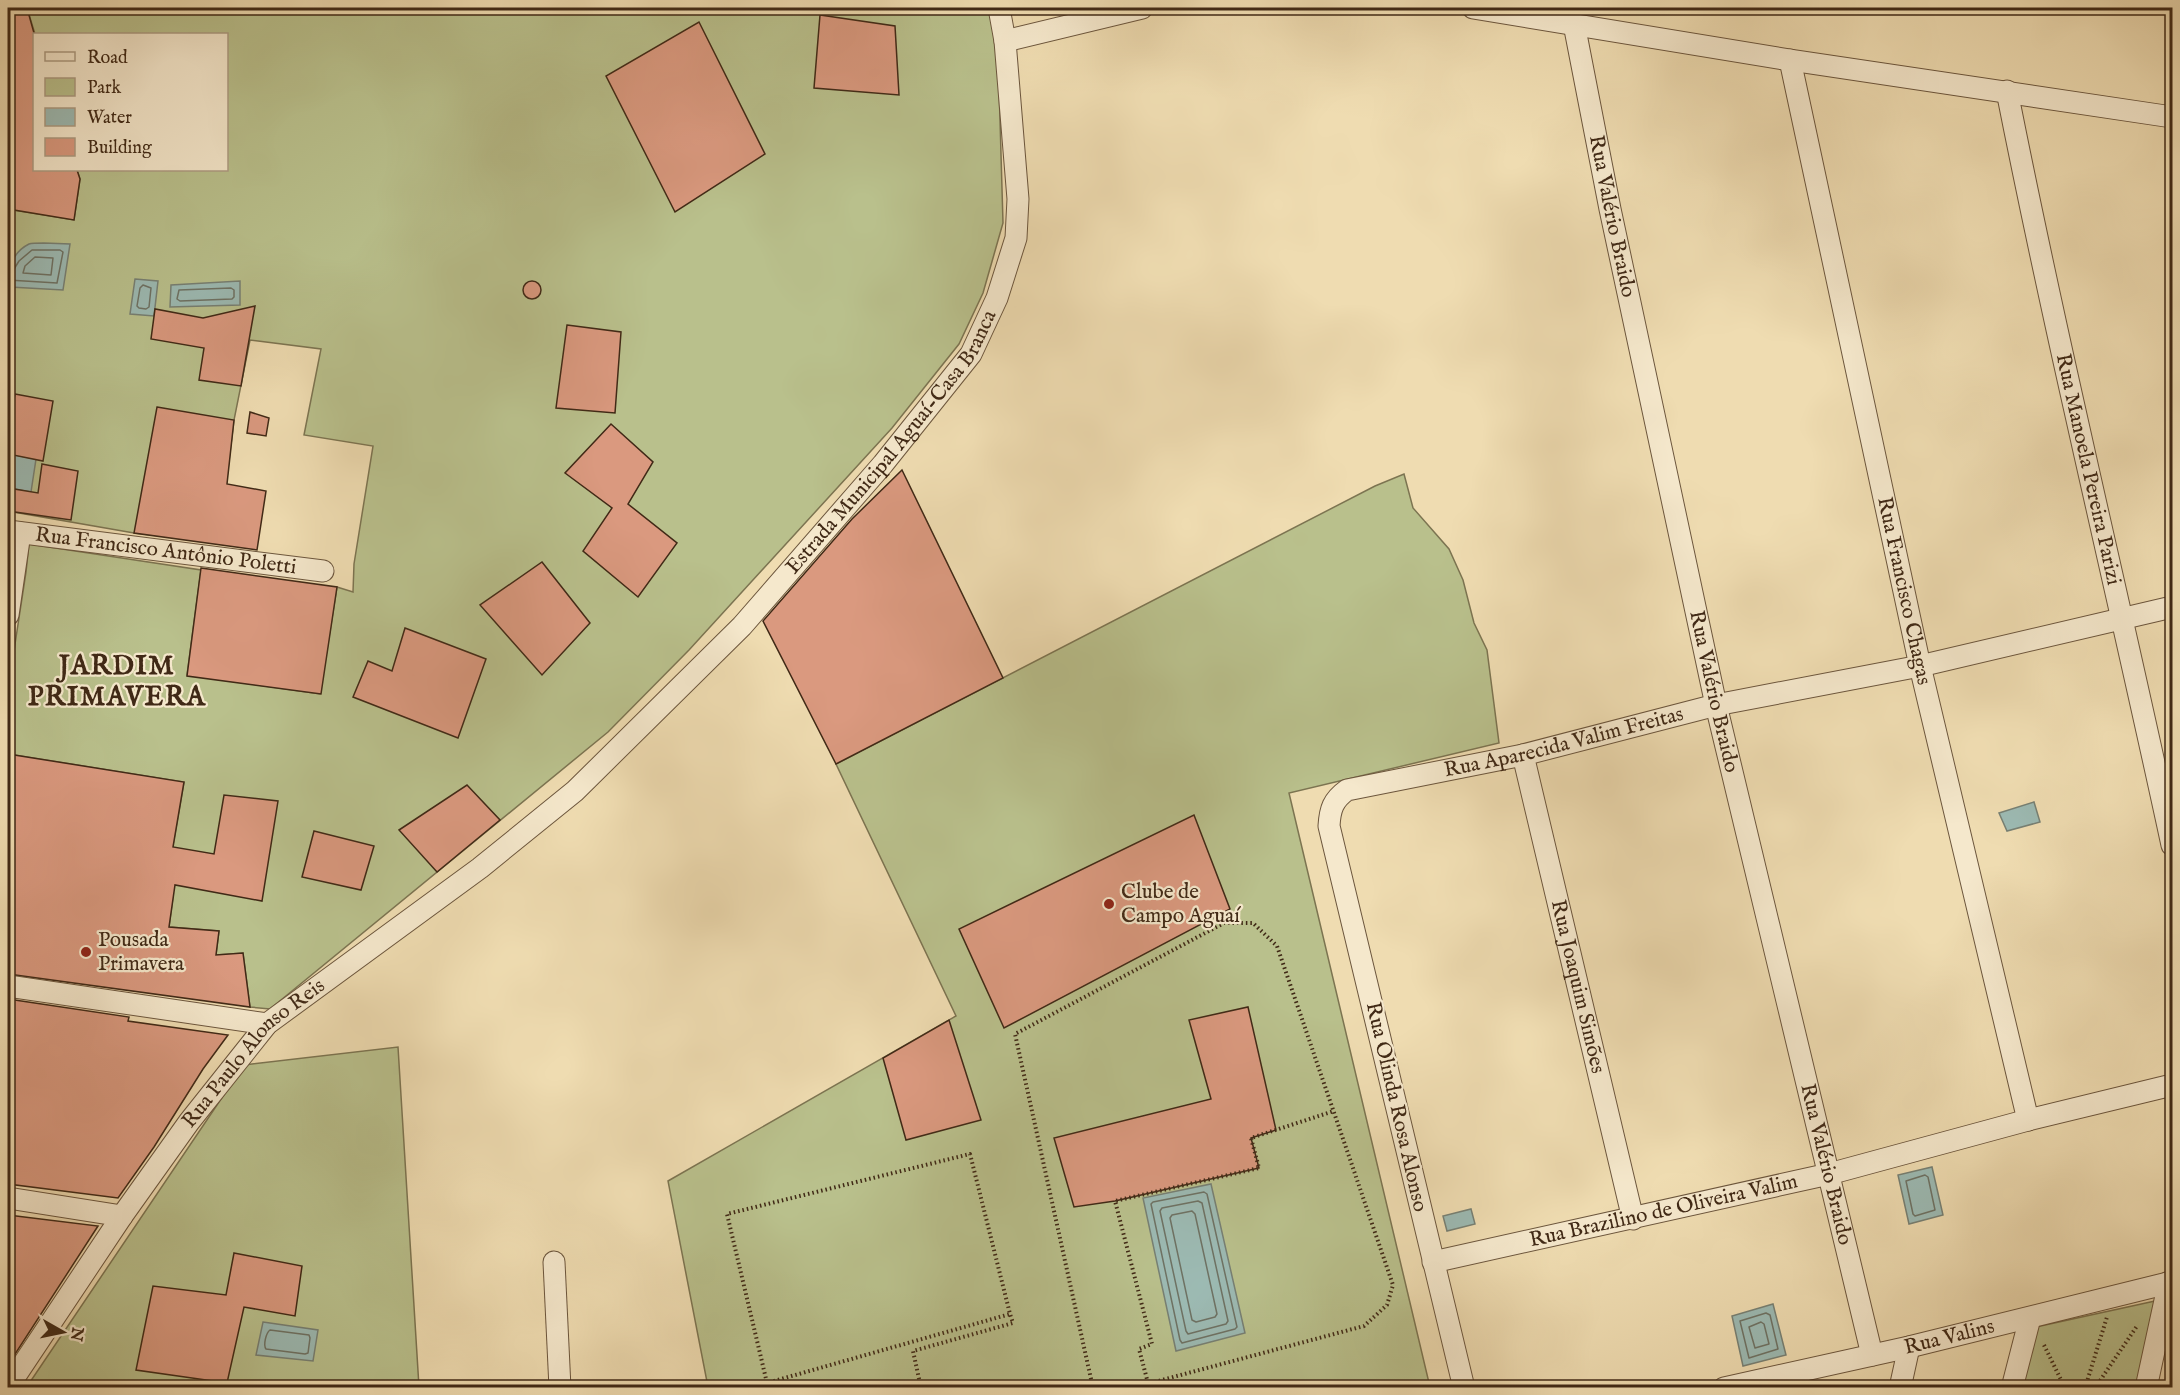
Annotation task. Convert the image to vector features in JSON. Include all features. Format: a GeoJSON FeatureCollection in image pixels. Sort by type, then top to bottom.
{"type":"FeatureCollection","features":[{"type":"Feature","properties":{"kind":"street","name":"Estrada Municipal Aguaí-Casa Branca"},"geometry":{"type":"LineString","coordinates":[[574,792],[742,626],[883,464],[971,354],[997,298],[1016,238],[1018,199],[1005,41],[999,8]]}},
{"type":"Feature","properties":{"kind":"street"},"geometry":{"type":"LineString","coordinates":[[1005,41],[1142,8]]}},
{"type":"Feature","properties":{"kind":"street"},"geometry":{"type":"LineString","coordinates":[[1473,8],[1790,60],[2172,117]]}},
{"type":"Feature","properties":{"kind":"street","name":"Rua Valério Braido"},"geometry":{"type":"LineString","coordinates":[[1574,24],[1612,220],[1716,705],[1872,1355]]}},
{"type":"Feature","properties":{"kind":"street","name":"Rua Francisco Chagas"},"geometry":{"type":"LineString","coordinates":[[1790,60],[1920,666],[2028,1120]]}},
{"type":"Feature","properties":{"kind":"street","name":"Rua Manoela Pereira Parizi"},"geometry":{"type":"LineString","coordinates":[[2007,91],[2038,250],[2123,618],[2172,845]]}},
{"type":"Feature","properties":{"kind":"street"},"geometry":{"type":"LineString","coordinates":[[8,615],[14,532]]}},
{"type":"Feature","properties":{"kind":"street","name":"Rua Francisco Antônio Poletti"},"geometry":{"type":"LineString","coordinates":[[14,532],[323,571]]}},
{"type":"Feature","properties":{"kind":"street","name":"Rua Aparecida Valim Freitas"},"geometry":{"type":"LineString","coordinates":[[1329,826],[1332,806],[1337,797],[1347,790],[1523,755],[1716,705],[1920,666],[2172,607]]}},
{"type":"Feature","properties":{"kind":"street","name":"Rua Joaquim Simões"},"geometry":{"type":"LineString","coordinates":[[1523,755],[1633,1219]]}},
{"type":"Feature","properties":{"kind":"street","name":"Rua Paulo Alonso Reis"},"geometry":{"type":"LineString","coordinates":[[8,1387],[122,1216],[189,1122],[267,1024],[480,868],[574,792]]}},
{"type":"Feature","properties":{"kind":"street","name":"Rua Olinda Rosa Alonso"},"geometry":{"type":"LineString","coordinates":[[1329,826],[1464,1388]]}},
{"type":"Feature","properties":{"kind":"street"},"geometry":{"type":"LineString","coordinates":[[8,986],[267,1024]]}},
{"type":"Feature","properties":{"kind":"street","name":"Rua Brazilino de Oliveira Valim"},"geometry":{"type":"LineString","coordinates":[[1432,1262],[1829,1174],[2028,1120],[2172,1085]]}},
{"type":"Feature","properties":{"kind":"street"},"geometry":{"type":"LineString","coordinates":[[8,1198],[122,1216]]}},
{"type":"Feature","properties":{"kind":"street"},"geometry":{"type":"LineString","coordinates":[[555,1262],[560,1388]]}},
{"type":"Feature","properties":{"kind":"street"},"geometry":{"type":"LineString","coordinates":[[2146,1388],[2171,1282]]}},
{"type":"Feature","properties":{"kind":"street","name":"Rua Valins"},"geometry":{"type":"LineString","coordinates":[[1724,1388],[1779,1381],[1872,1355],[2171,1282]]}},
{"type":"Feature","properties":{"kind":"street"},"geometry":{"type":"LineString","coordinates":[[2012,1388],[2030,1318]]}},
{"type":"Feature","properties":{"kind":"street"},"geometry":{"type":"LineString","coordinates":[[1900,1388],[1910,1347]]}},
{"type":"Feature","properties":{"kind":"path"},"geometry":{"type":"LineString","coordinates":[[1093,1388],[1015,1035],[1224,923],[1253,923],[1277,946],[1393,1285],[1387,1305],[1364,1326],[1132,1388]]}},
{"type":"Feature","properties":{"kind":"path"},"geometry":{"type":"LineString","coordinates":[[1148,1383],[1139,1349],[1152,1344],[1115,1201],[1259,1168],[1251,1138],[1334,1111]]}},
{"type":"Feature","properties":{"kind":"path"},"geometry":{"type":"LineString","coordinates":[[933,1388],[932,1385],[923,1388],[913,1351],[1013,1323],[1011,1314],[970,1154],[727,1214],[767,1383],[1011,1314]]}},
{"type":"Feature","properties":{"kind":"path"},"geometry":{"type":"LineString","coordinates":[[2085,1388],[2109,1311],[2099,1313]]}},
{"type":"Feature","properties":{"kind":"path"},"geometry":{"type":"LineString","coordinates":[[2095,1388],[2142,1320]]}},
{"type":"Feature","properties":{"kind":"path"},"geometry":{"type":"LineString","coordinates":[[2041,1337],[2065,1388]]}},
{"type":"Feature","properties":{"kind":"green space"},"geometry":{"type":"Polygon","coordinates":[[[27,8],[991,8],[998,51],[1003,223],[983,293],[959,344],[892,428],[689,650],[608,732],[270,1009],[250,1007],[243,953],[216,955],[219,931],[169,927],[173,897],[164,896],[184,782],[8,754],[8,690],[29,544],[201,570],[187,675],[320,694],[337,587],[353,592],[354,564],[373,446],[304,435],[321,349],[250,340],[234,420],[219,543],[134,533],[8,511],[8,209],[74,220],[80,179],[77,171],[228,171],[228,33],[35,33],[27,8]]]}},
{"type":"Feature","properties":{"kind":"green space","name":"Clube de Campo Aguaí"},"geometry":{"type":"Polygon","coordinates":[[[1404,474],[1413,508],[1449,549],[1463,580],[1474,623],[1487,650],[1499,743],[1289,793],[1430,1387],[708,1387],[668,1181],[956,1016],[836,764],[1375,486],[1404,474]]]}},
{"type":"Feature","properties":{"kind":"green space"},"geometry":{"type":"Polygon","coordinates":[[[398,1047],[419,1387],[26,1388],[244,1065],[398,1047]]]}},
{"type":"Feature","properties":{"kind":"green space"},"geometry":{"type":"Polygon","coordinates":[[[2155,1301],[2136,1387],[2021,1388],[2036,1327],[2155,1301]]]}},
{"type":"Feature","properties":{"kind":"water"},"geometry":{"type":"Polygon","coordinates":[[[29,244],[70,244],[63,290],[10,287],[10,268],[15,257],[23,247],[29,244]]]}},
{"type":"Feature","properties":{"kind":"water"},"geometry":{"type":"Polygon","coordinates":[[[135,279],[158,281],[154,316],[130,314],[135,279]]]}},
{"type":"Feature","properties":{"kind":"water"},"geometry":{"type":"Polygon","coordinates":[[[240,281],[240,305],[170,307],[171,285],[240,281]]]}},
{"type":"Feature","properties":{"kind":"water"},"geometry":{"type":"Polygon","coordinates":[[[10,454],[36,459],[31,492],[8,488],[10,454]]]}},
{"type":"Feature","properties":{"kind":"water"},"geometry":{"type":"Polygon","coordinates":[[[2034,802],[2040,822],[2007,831],[1999,813],[2034,802]]]}},
{"type":"Feature","properties":{"kind":"water"},"geometry":{"type":"Polygon","coordinates":[[[1932,1167],[1943,1215],[1909,1224],[1898,1175],[1932,1167]]]}},
{"type":"Feature","properties":{"kind":"water"},"geometry":{"type":"Polygon","coordinates":[[[1211,1184],[1245,1333],[1176,1351],[1143,1198],[1211,1184]]]}},
{"type":"Feature","properties":{"kind":"water"},"geometry":{"type":"Polygon","coordinates":[[[1471,1209],[1475,1224],[1447,1231],[1443,1216],[1471,1209]]]}},
{"type":"Feature","properties":{"kind":"water"},"geometry":{"type":"Polygon","coordinates":[[[1773,1304],[1786,1355],[1743,1366],[1732,1316],[1773,1304]]]}},
{"type":"Feature","properties":{"kind":"water"},"geometry":{"type":"Polygon","coordinates":[[[263,1322],[318,1330],[313,1361],[256,1355],[263,1322]]]}},
{"type":"Feature","properties":{"kind":"building"},"geometry":{"type":"Polygon","coordinates":[[[8,8],[27,8],[34,33],[33,171],[77,171],[80,179],[74,220],[8,209],[8,8]]]}},
{"type":"Feature","properties":{"kind":"building"},"geometry":{"type":"Polygon","coordinates":[[[820,15],[895,26],[899,95],[814,88],[820,15]]]}},
{"type":"Feature","properties":{"kind":"building"},"geometry":{"type":"Polygon","coordinates":[[[699,22],[765,154],[675,212],[606,76],[699,22]]]}},
{"type":"Feature","properties":{"kind":"building"},"geometry":{"type":"Polygon","coordinates":[[[532,281],[538,284],[541,290],[538,296],[532,299],[526,296],[523,290],[526,284],[532,281]]]}},
{"type":"Feature","properties":{"kind":"building"},"geometry":{"type":"Polygon","coordinates":[[[255,306],[241,386],[199,380],[204,348],[151,339],[155,309],[203,318],[255,306]]]}},
{"type":"Feature","properties":{"kind":"building"},"geometry":{"type":"Polygon","coordinates":[[[567,325],[621,332],[615,413],[556,408],[567,325]]]}},
{"type":"Feature","properties":{"kind":"building"},"geometry":{"type":"Polygon","coordinates":[[[15,394],[53,401],[43,461],[8,454],[8,428],[15,394]]]}},
{"type":"Feature","properties":{"kind":"building"},"geometry":{"type":"Polygon","coordinates":[[[157,407],[234,420],[227,484],[266,491],[257,550],[134,533],[157,407]]]}},
{"type":"Feature","properties":{"kind":"building"},"geometry":{"type":"Polygon","coordinates":[[[250,412],[269,418],[266,436],[247,433],[250,412]]]}},
{"type":"Feature","properties":{"kind":"building"},"geometry":{"type":"Polygon","coordinates":[[[611,424],[653,462],[628,504],[677,543],[638,597],[583,551],[612,508],[565,473],[611,424]]]}},
{"type":"Feature","properties":{"kind":"building"},"geometry":{"type":"Polygon","coordinates":[[[42,464],[78,471],[71,520],[8,511],[8,488],[38,493],[42,464]]]}},
{"type":"Feature","properties":{"kind":"building"},"geometry":{"type":"Polygon","coordinates":[[[902,470],[1003,678],[836,764],[763,621],[852,519],[902,470]]]}},
{"type":"Feature","properties":{"kind":"building"},"geometry":{"type":"Polygon","coordinates":[[[542,562],[590,623],[542,675],[480,605],[542,562]]]}},
{"type":"Feature","properties":{"kind":"building"},"geometry":{"type":"Polygon","coordinates":[[[201,568],[337,587],[321,694],[187,676],[201,568]]]}},
{"type":"Feature","properties":{"kind":"building"},"geometry":{"type":"Polygon","coordinates":[[[405,628],[486,659],[458,738],[353,697],[368,661],[392,671],[405,628]]]}},
{"type":"Feature","properties":{"kind":"building"},"geometry":{"type":"Polygon","coordinates":[[[8,754],[184,782],[173,847],[214,854],[224,795],[278,801],[262,901],[175,885],[169,927],[219,931],[216,955],[243,953],[250,1007],[8,974],[8,754]]]}},
{"type":"Feature","properties":{"kind":"building"},"geometry":{"type":"Polygon","coordinates":[[[467,785],[500,820],[437,872],[399,830],[467,785]]]}},
{"type":"Feature","properties":{"kind":"building"},"geometry":{"type":"Polygon","coordinates":[[[1194,815],[1230,909],[1004,1028],[959,929],[1194,815]]]}},
{"type":"Feature","properties":{"kind":"building"},"geometry":{"type":"Polygon","coordinates":[[[314,831],[374,846],[361,890],[302,877],[314,831]]]}},
{"type":"Feature","properties":{"kind":"building"},"geometry":{"type":"Polygon","coordinates":[[[8,999],[129,1017],[128,1021],[228,1035],[118,1198],[8,1184],[8,999]]]}},
{"type":"Feature","properties":{"kind":"building"},"geometry":{"type":"Polygon","coordinates":[[[1248,1007],[1276,1130],[1251,1138],[1259,1168],[1115,1201],[1074,1207],[1054,1138],[1211,1099],[1189,1020],[1248,1007]]]}},
{"type":"Feature","properties":{"kind":"building"},"geometry":{"type":"Polygon","coordinates":[[[949,1020],[981,1120],[906,1140],[883,1058],[949,1020]]]}},
{"type":"Feature","properties":{"kind":"building"},"geometry":{"type":"Polygon","coordinates":[[[8,1215],[98,1226],[8,1365],[8,1215]]]}},
{"type":"Feature","properties":{"kind":"building"},"geometry":{"type":"Polygon","coordinates":[[[234,1253],[302,1266],[295,1316],[244,1307],[227,1383],[136,1370],[153,1286],[226,1295],[234,1253]]]}},
{"type":"Feature","properties":{"kind":"place","name":"Clube de Campo Aguaí"},"geometry":{"type":"Point","coordinates":[1109,904]}},
{"type":"Feature","properties":{"kind":"place","name":"Pousada Primavera"},"geometry":{"type":"Point","coordinates":[86,952]}},
{"type":"Feature","properties":{"kind":"district","name":"JARDIM PRIMAVERA"},"geometry":{"type":"Point","coordinates":[117,682]}}]}
